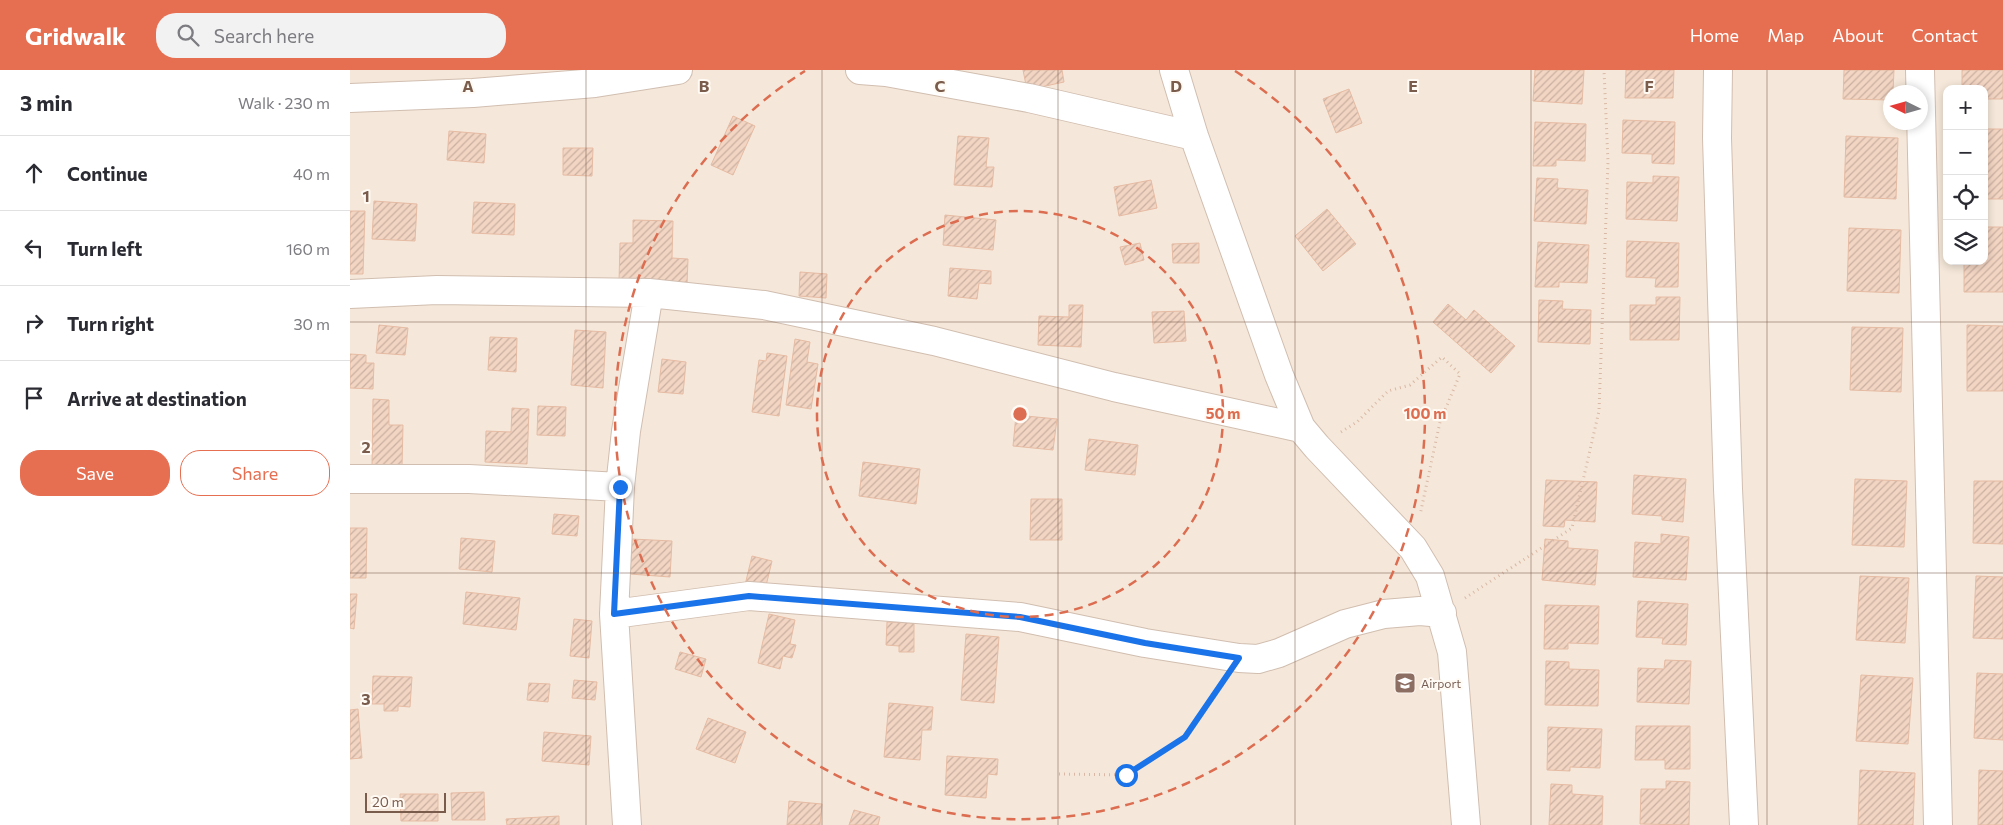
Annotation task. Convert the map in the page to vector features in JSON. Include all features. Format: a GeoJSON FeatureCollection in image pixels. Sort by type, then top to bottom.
{"type":"FeatureCollection","features":[{"type":"Feature","properties":{"kind":"street"},"geometry":{"type":"LineString","coordinates":[[350,98],[473,93],[576,85],[678,70]]}},
{"type":"Feature","properties":{"kind":"street"},"geometry":{"type":"LineString","coordinates":[[860,70],[886,72],[1029,98],[1194,136]]}},
{"type":"Feature","properties":{"kind":"street"},"geometry":{"type":"LineString","coordinates":[[1174,70],[1194,136],[1279,375],[1309,438],[1413,548],[1430,576],[1452,652],[1466,825]]}},
{"type":"Feature","properties":{"kind":"street"},"geometry":{"type":"LineString","coordinates":[[1718,70],[1717,138],[1728,489],[1744,825]]}},
{"type":"Feature","properties":{"kind":"street"},"geometry":{"type":"LineString","coordinates":[[1920,70],[1938,825]]}},
{"type":"Feature","properties":{"kind":"street"},"geometry":{"type":"LineString","coordinates":[[350,294],[437,290],[650,293],[764,305],[934,341],[1309,438]]}},
{"type":"Feature","properties":{"kind":"street"},"geometry":{"type":"LineString","coordinates":[[627,825],[614,614],[620,487],[626,431],[650,293]]}},
{"type":"Feature","properties":{"kind":"street"},"geometry":{"type":"LineString","coordinates":[[350,479],[469,479],[620,487]]}},
{"type":"Feature","properties":{"kind":"street"},"geometry":{"type":"LineString","coordinates":[[614,614],[749,596],[1020,617],[1145,643],[1239,658],[1258,659],[1279,653],[1345,624],[1384,614],[1420,610],[1442,613]]}},
{"type":"Feature","properties":{"kind":"path"},"geometry":{"type":"LineString","coordinates":[[1442,613],[1572,528],[1599,411],[1608,162],[1604,70]]}},
{"type":"Feature","properties":{"kind":"path"},"geometry":{"type":"LineString","coordinates":[[1309,438],[1357,422],[1388,391],[1410,385],[1442,356],[1460,374],[1440,422],[1413,548]]}},
{"type":"Feature","properties":{"kind":"path"},"geometry":{"type":"LineString","coordinates":[[1059,774],[1126,775],[1185,737],[1239,658]]}},
{"type":"Feature","properties":{"kind":"shaded area"},"geometry":{"type":"Polygon","coordinates":[[[350,70],[2003,70],[2003,825],[350,825],[350,70]]]}},
{"type":"Feature","properties":{"kind":"building"},"geometry":{"type":"Polygon","coordinates":[[[1023,70],[1062,70],[1064,82],[1027,90],[1023,70]]]}},
{"type":"Feature","properties":{"kind":"building"},"geometry":{"type":"Polygon","coordinates":[[[1535,70],[1584,70],[1582,104],[1533,101],[1535,70]]]}},
{"type":"Feature","properties":{"kind":"building"},"geometry":{"type":"Polygon","coordinates":[[[1626,70],[1674,70],[1673,98],[1625,98],[1626,70]]]}},
{"type":"Feature","properties":{"kind":"building"},"geometry":{"type":"Polygon","coordinates":[[[1844,70],[1894,70],[1893,85],[1883,85],[1883,100],[1843,99],[1844,70]]]}},
{"type":"Feature","properties":{"kind":"building"},"geometry":{"type":"Polygon","coordinates":[[[1962,70],[2003,70],[2003,99],[1988,99],[1988,85],[1962,85],[1962,70]]]}},
{"type":"Feature","properties":{"kind":"building"},"geometry":{"type":"Polygon","coordinates":[[[1349,89],[1362,123],[1336,133],[1323,99],[1349,89]]]}},
{"type":"Feature","properties":{"kind":"building"},"geometry":{"type":"Polygon","coordinates":[[[733,116],[755,126],[733,175],[711,165],[733,116]]]}},
{"type":"Feature","properties":{"kind":"building"},"geometry":{"type":"Polygon","coordinates":[[[1623,120],[1675,122],[1674,164],[1652,163],[1652,154],[1622,153],[1623,120]]]}},
{"type":"Feature","properties":{"kind":"building"},"geometry":{"type":"Polygon","coordinates":[[[1535,122],[1586,124],[1585,161],[1556,160],[1556,166],[1533,166],[1535,122]]]}},
{"type":"Feature","properties":{"kind":"building"},"geometry":{"type":"Polygon","coordinates":[[[1988,129],[2003,129],[2003,199],[1988,199],[1988,129]]]}},
{"type":"Feature","properties":{"kind":"building"},"geometry":{"type":"Polygon","coordinates":[[[449,131],[486,134],[484,163],[447,160],[449,131]]]}},
{"type":"Feature","properties":{"kind":"building"},"geometry":{"type":"Polygon","coordinates":[[[958,136],[989,138],[986,167],[994,167],[992,187],[954,185],[958,136]]]}},
{"type":"Feature","properties":{"kind":"building"},"geometry":{"type":"Polygon","coordinates":[[[1846,136],[1898,138],[1896,199],[1844,197],[1846,136]]]}},
{"type":"Feature","properties":{"kind":"building"},"geometry":{"type":"Polygon","coordinates":[[[563,148],[593,148],[592,176],[563,175],[563,148]]]}},
{"type":"Feature","properties":{"kind":"building"},"geometry":{"type":"Polygon","coordinates":[[[1653,176],[1679,177],[1677,221],[1626,219],[1627,182],[1653,183],[1653,176]]]}},
{"type":"Feature","properties":{"kind":"building"},"geometry":{"type":"Polygon","coordinates":[[[1537,178],[1558,179],[1557,188],[1588,190],[1586,224],[1534,221],[1537,178]]]}},
{"type":"Feature","properties":{"kind":"building"},"geometry":{"type":"Polygon","coordinates":[[[1151,180],[1157,208],[1119,216],[1114,187],[1151,180]]]}},
{"type":"Feature","properties":{"kind":"building"},"geometry":{"type":"Polygon","coordinates":[[[374,201],[417,204],[415,241],[372,239],[374,201]]]}},
{"type":"Feature","properties":{"kind":"building"},"geometry":{"type":"Polygon","coordinates":[[[474,202],[515,204],[514,235],[472,233],[474,202]]]}},
{"type":"Feature","properties":{"kind":"building"},"geometry":{"type":"Polygon","coordinates":[[[1327,209],[1356,244],[1323,271],[1295,236],[1327,209]]]}},
{"type":"Feature","properties":{"kind":"building"},"geometry":{"type":"Polygon","coordinates":[[[350,211],[365,211],[363,274],[350,274],[350,211]]]}},
{"type":"Feature","properties":{"kind":"building"},"geometry":{"type":"Polygon","coordinates":[[[945,215],[996,220],[993,250],[943,245],[945,215]]]}},
{"type":"Feature","properties":{"kind":"building"},"geometry":{"type":"Polygon","coordinates":[[[633,220],[673,221],[672,258],[688,259],[687,284],[619,282],[620,243],[633,243],[633,220]]]}},
{"type":"Feature","properties":{"kind":"building"},"geometry":{"type":"Polygon","coordinates":[[[1988,227],[2003,227],[2003,292],[1964,292],[1964,265],[1988,265],[1988,227]]]}},
{"type":"Feature","properties":{"kind":"building"},"geometry":{"type":"Polygon","coordinates":[[[1849,228],[1901,230],[1899,293],[1847,291],[1849,228]]]}},
{"type":"Feature","properties":{"kind":"building"},"geometry":{"type":"Polygon","coordinates":[[[1627,241],[1679,243],[1678,287],[1655,287],[1656,278],[1626,277],[1627,241]]]}},
{"type":"Feature","properties":{"kind":"building"},"geometry":{"type":"Polygon","coordinates":[[[1538,242],[1589,245],[1587,283],[1559,282],[1559,287],[1535,287],[1538,242]]]}},
{"type":"Feature","properties":{"kind":"building"},"geometry":{"type":"Polygon","coordinates":[[[1140,243],[1144,260],[1125,265],[1120,247],[1140,243]]]}},
{"type":"Feature","properties":{"kind":"building"},"geometry":{"type":"Polygon","coordinates":[[[1199,243],[1199,263],[1173,263],[1172,244],[1199,243]]]}},
{"type":"Feature","properties":{"kind":"building"},"geometry":{"type":"Polygon","coordinates":[[[950,268],[991,271],[991,284],[979,283],[977,299],[948,296],[950,268]]]}},
{"type":"Feature","properties":{"kind":"building"},"geometry":{"type":"Polygon","coordinates":[[[800,272],[827,274],[826,298],[799,296],[800,272]]]}},
{"type":"Feature","properties":{"kind":"building"},"geometry":{"type":"Polygon","coordinates":[[[1656,297],[1680,297],[1679,340],[1630,340],[1630,305],[1656,305],[1656,297]]]}},
{"type":"Feature","properties":{"kind":"building"},"geometry":{"type":"Polygon","coordinates":[[[1539,300],[1563,301],[1562,309],[1591,310],[1590,344],[1538,342],[1539,300]]]}},
{"type":"Feature","properties":{"kind":"building"},"geometry":{"type":"Polygon","coordinates":[[[1448,304],[1466,320],[1474,310],[1515,346],[1491,373],[1433,322],[1448,304]]]}},
{"type":"Feature","properties":{"kind":"building"},"geometry":{"type":"Polygon","coordinates":[[[1069,305],[1083,305],[1081,347],[1038,345],[1039,316],[1069,317],[1069,305]]]}},
{"type":"Feature","properties":{"kind":"building"},"geometry":{"type":"Polygon","coordinates":[[[1184,311],[1186,341],[1154,343],[1152,312],[1184,311]]]}},
{"type":"Feature","properties":{"kind":"building"},"geometry":{"type":"Polygon","coordinates":[[[379,325],[408,328],[405,355],[376,353],[379,325]]]}},
{"type":"Feature","properties":{"kind":"building"},"geometry":{"type":"Polygon","coordinates":[[[1967,325],[2003,326],[2003,391],[1967,391],[1967,325]]]}},
{"type":"Feature","properties":{"kind":"building"},"geometry":{"type":"Polygon","coordinates":[[[1852,327],[1903,328],[1901,392],[1850,390],[1852,327]]]}},
{"type":"Feature","properties":{"kind":"building"},"geometry":{"type":"Polygon","coordinates":[[[575,330],[606,332],[603,388],[571,385],[575,330]]]}},
{"type":"Feature","properties":{"kind":"building"},"geometry":{"type":"Polygon","coordinates":[[[490,337],[517,338],[516,372],[488,370],[490,337]]]}},
{"type":"Feature","properties":{"kind":"building"},"geometry":{"type":"Polygon","coordinates":[[[795,339],[810,342],[807,362],[818,364],[811,409],[786,405],[795,339]]]}},
{"type":"Feature","properties":{"kind":"building"},"geometry":{"type":"Polygon","coordinates":[[[767,353],[787,356],[779,416],[752,412],[759,360],[766,361],[767,353]]]}},
{"type":"Feature","properties":{"kind":"building"},"geometry":{"type":"Polygon","coordinates":[[[350,354],[366,355],[366,363],[374,363],[373,389],[350,388],[350,354]]]}},
{"type":"Feature","properties":{"kind":"building"},"geometry":{"type":"Polygon","coordinates":[[[662,359],[686,362],[683,394],[658,392],[662,359]]]}},
{"type":"Feature","properties":{"kind":"building"},"geometry":{"type":"Polygon","coordinates":[[[373,399],[389,400],[389,425],[403,425],[402,467],[372,466],[373,399]]]}},
{"type":"Feature","properties":{"kind":"building"},"geometry":{"type":"Polygon","coordinates":[[[538,406],[566,407],[565,436],[537,435],[538,406]]]}},
{"type":"Feature","properties":{"kind":"building"},"geometry":{"type":"Polygon","coordinates":[[[512,408],[529,409],[527,464],[485,462],[486,431],[511,432],[512,408]]]}},
{"type":"Feature","properties":{"kind":"building"},"geometry":{"type":"Polygon","coordinates":[[[1016,415],[1057,419],[1053,450],[1013,446],[1016,415]]]}},
{"type":"Feature","properties":{"kind":"building"},"geometry":{"type":"Polygon","coordinates":[[[1089,439],[1138,445],[1135,475],[1085,470],[1089,439]]]}},
{"type":"Feature","properties":{"kind":"building"},"geometry":{"type":"Polygon","coordinates":[[[863,462],[920,469],[916,504],[859,496],[863,462]]]}},
{"type":"Feature","properties":{"kind":"building"},"geometry":{"type":"Polygon","coordinates":[[[1634,475],[1686,479],[1683,522],[1662,520],[1662,516],[1632,514],[1634,475]]]}},
{"type":"Feature","properties":{"kind":"building"},"geometry":{"type":"Polygon","coordinates":[[[1855,479],[1907,481],[1904,547],[1852,545],[1855,479]]]}},
{"type":"Feature","properties":{"kind":"building"},"geometry":{"type":"Polygon","coordinates":[[[1546,480],[1597,482],[1595,522],[1565,520],[1564,527],[1543,526],[1546,480]]]}},
{"type":"Feature","properties":{"kind":"building"},"geometry":{"type":"Polygon","coordinates":[[[1974,481],[2003,481],[2003,544],[1973,543],[1974,481]]]}},
{"type":"Feature","properties":{"kind":"building"},"geometry":{"type":"Polygon","coordinates":[[[1031,499],[1062,499],[1062,540],[1030,540],[1031,499]]]}},
{"type":"Feature","properties":{"kind":"building"},"geometry":{"type":"Polygon","coordinates":[[[554,514],[579,516],[577,536],[552,534],[554,514]]]}},
{"type":"Feature","properties":{"kind":"building"},"geometry":{"type":"Polygon","coordinates":[[[350,528],[367,528],[366,578],[350,578],[350,528]]]}},
{"type":"Feature","properties":{"kind":"building"},"geometry":{"type":"Polygon","coordinates":[[[1661,534],[1689,537],[1686,580],[1633,577],[1635,542],[1661,544],[1661,534]]]}},
{"type":"Feature","properties":{"kind":"building"},"geometry":{"type":"Polygon","coordinates":[[[461,538],[495,541],[492,572],[459,569],[461,538]]]}},
{"type":"Feature","properties":{"kind":"building"},"geometry":{"type":"Polygon","coordinates":[[[632,539],[672,541],[670,577],[630,574],[632,539]]]}},
{"type":"Feature","properties":{"kind":"building"},"geometry":{"type":"Polygon","coordinates":[[[1545,539],[1568,541],[1568,548],[1598,550],[1595,585],[1542,580],[1545,539]]]}},
{"type":"Feature","properties":{"kind":"building"},"geometry":{"type":"Polygon","coordinates":[[[752,556],[772,561],[765,590],[745,585],[752,556]]]}},
{"type":"Feature","properties":{"kind":"building"},"geometry":{"type":"Polygon","coordinates":[[[1860,576],[1909,578],[1905,643],[1856,640],[1860,576]]]}},
{"type":"Feature","properties":{"kind":"building"},"geometry":{"type":"Polygon","coordinates":[[[1976,576],[2003,577],[2003,639],[1973,638],[1976,576]]]}},
{"type":"Feature","properties":{"kind":"building"},"geometry":{"type":"Polygon","coordinates":[[[466,592],[520,598],[516,630],[463,624],[466,592]]]}},
{"type":"Feature","properties":{"kind":"building"},"geometry":{"type":"Polygon","coordinates":[[[350,594],[357,594],[354,629],[350,628],[350,594]]]}},
{"type":"Feature","properties":{"kind":"building"},"geometry":{"type":"Polygon","coordinates":[[[1638,601],[1688,604],[1686,645],[1662,644],[1663,638],[1636,637],[1638,601]]]}},
{"type":"Feature","properties":{"kind":"building"},"geometry":{"type":"Polygon","coordinates":[[[1545,605],[1599,606],[1598,644],[1568,643],[1568,649],[1544,649],[1545,605]]]}},
{"type":"Feature","properties":{"kind":"building"},"geometry":{"type":"Polygon","coordinates":[[[769,614],[795,620],[790,644],[796,645],[792,658],[783,656],[780,669],[758,663],[769,614]]]}},
{"type":"Feature","properties":{"kind":"building"},"geometry":{"type":"Polygon","coordinates":[[[574,619],[592,621],[589,658],[570,656],[574,619]]]}},
{"type":"Feature","properties":{"kind":"building"},"geometry":{"type":"Polygon","coordinates":[[[887,622],[914,623],[914,652],[899,652],[899,646],[886,645],[887,622]]]}},
{"type":"Feature","properties":{"kind":"building"},"geometry":{"type":"Polygon","coordinates":[[[966,634],[999,637],[994,703],[961,700],[966,634]]]}},
{"type":"Feature","properties":{"kind":"building"},"geometry":{"type":"Polygon","coordinates":[[[680,652],[706,659],[701,677],[675,669],[680,652]]]}},
{"type":"Feature","properties":{"kind":"building"},"geometry":{"type":"Polygon","coordinates":[[[1665,660],[1691,661],[1689,704],[1637,702],[1638,668],[1664,669],[1665,660]]]}},
{"type":"Feature","properties":{"kind":"building"},"geometry":{"type":"Polygon","coordinates":[[[1546,661],[1569,662],[1569,669],[1599,670],[1598,706],[1545,705],[1546,661]]]}},
{"type":"Feature","properties":{"kind":"building"},"geometry":{"type":"Polygon","coordinates":[[[1977,673],[2003,674],[2003,740],[1974,738],[1977,673]]]}},
{"type":"Feature","properties":{"kind":"building"},"geometry":{"type":"Polygon","coordinates":[[[1861,675],[1913,678],[1908,744],[1856,741],[1861,675]]]}},
{"type":"Feature","properties":{"kind":"building"},"geometry":{"type":"Polygon","coordinates":[[[373,676],[412,677],[410,707],[398,706],[398,711],[384,711],[384,704],[372,704],[373,676]]]}},
{"type":"Feature","properties":{"kind":"building"},"geometry":{"type":"Polygon","coordinates":[[[574,680],[597,682],[595,700],[572,698],[574,680]]]}},
{"type":"Feature","properties":{"kind":"building"},"geometry":{"type":"Polygon","coordinates":[[[529,683],[550,684],[548,702],[527,700],[529,683]]]}},
{"type":"Feature","properties":{"kind":"building"},"geometry":{"type":"Polygon","coordinates":[[[889,703],[933,707],[931,730],[922,730],[920,760],[884,757],[889,703]]]}},
{"type":"Feature","properties":{"kind":"building"},"geometry":{"type":"Polygon","coordinates":[[[358,709],[362,758],[350,759],[350,710],[358,709]]]}},
{"type":"Feature","properties":{"kind":"building"},"geometry":{"type":"Polygon","coordinates":[[[708,718],[746,732],[735,763],[696,749],[708,718]]]}},
{"type":"Feature","properties":{"kind":"building"},"geometry":{"type":"Polygon","coordinates":[[[1636,726],[1690,726],[1690,769],[1665,769],[1665,760],[1635,760],[1636,726]]]}},
{"type":"Feature","properties":{"kind":"building"},"geometry":{"type":"Polygon","coordinates":[[[1548,727],[1602,729],[1600,768],[1570,767],[1570,771],[1547,770],[1548,727]]]}},
{"type":"Feature","properties":{"kind":"building"},"geometry":{"type":"Polygon","coordinates":[[[544,732],[591,736],[589,765],[542,761],[544,732]]]}},
{"type":"Feature","properties":{"kind":"building"},"geometry":{"type":"Polygon","coordinates":[[[947,756],[998,759],[997,775],[988,774],[986,798],[945,795],[947,756]]]}},
{"type":"Feature","properties":{"kind":"building"},"geometry":{"type":"Polygon","coordinates":[[[1860,770],[1915,773],[1913,825],[1858,825],[1860,770]]]}},
{"type":"Feature","properties":{"kind":"building"},"geometry":{"type":"Polygon","coordinates":[[[1979,770],[2003,771],[2003,825],[1978,825],[1979,770]]]}},
{"type":"Feature","properties":{"kind":"building"},"geometry":{"type":"Polygon","coordinates":[[[1666,781],[1690,782],[1689,825],[1640,824],[1641,789],[1666,789],[1666,781]]]}},
{"type":"Feature","properties":{"kind":"building"},"geometry":{"type":"Polygon","coordinates":[[[1551,784],[1572,785],[1572,794],[1603,796],[1602,825],[1549,825],[1551,784]]]}},
{"type":"Feature","properties":{"kind":"building"},"geometry":{"type":"Polygon","coordinates":[[[484,792],[485,820],[452,820],[451,793],[484,792]]]}},
{"type":"Feature","properties":{"kind":"building"},"geometry":{"type":"Polygon","coordinates":[[[400,794],[438,794],[438,821],[401,821],[400,794]]]}},
{"type":"Feature","properties":{"kind":"building"},"geometry":{"type":"Polygon","coordinates":[[[789,801],[822,804],[820,825],[787,825],[789,801]]]}},
{"type":"Feature","properties":{"kind":"building"},"geometry":{"type":"Polygon","coordinates":[[[854,810],[880,817],[878,825],[849,825],[854,810]]]}},
{"type":"Feature","properties":{"kind":"building"},"geometry":{"type":"Polygon","coordinates":[[[559,816],[559,825],[507,825],[506,819],[559,816]]]}},
{"type":"Feature","properties":{"kind":"place","name":"Airport"},"geometry":{"type":"Point","coordinates":[1405,683]}},
{"type":"Feature","properties":{"kind":"route"},"geometry":{"type":"LineString","coordinates":[[620,487],[614,614],[749,596],[921,608],[1020,617],[1095,631],[1145,643],[1239,658],[1185,737],[1126,775]]}}]}
